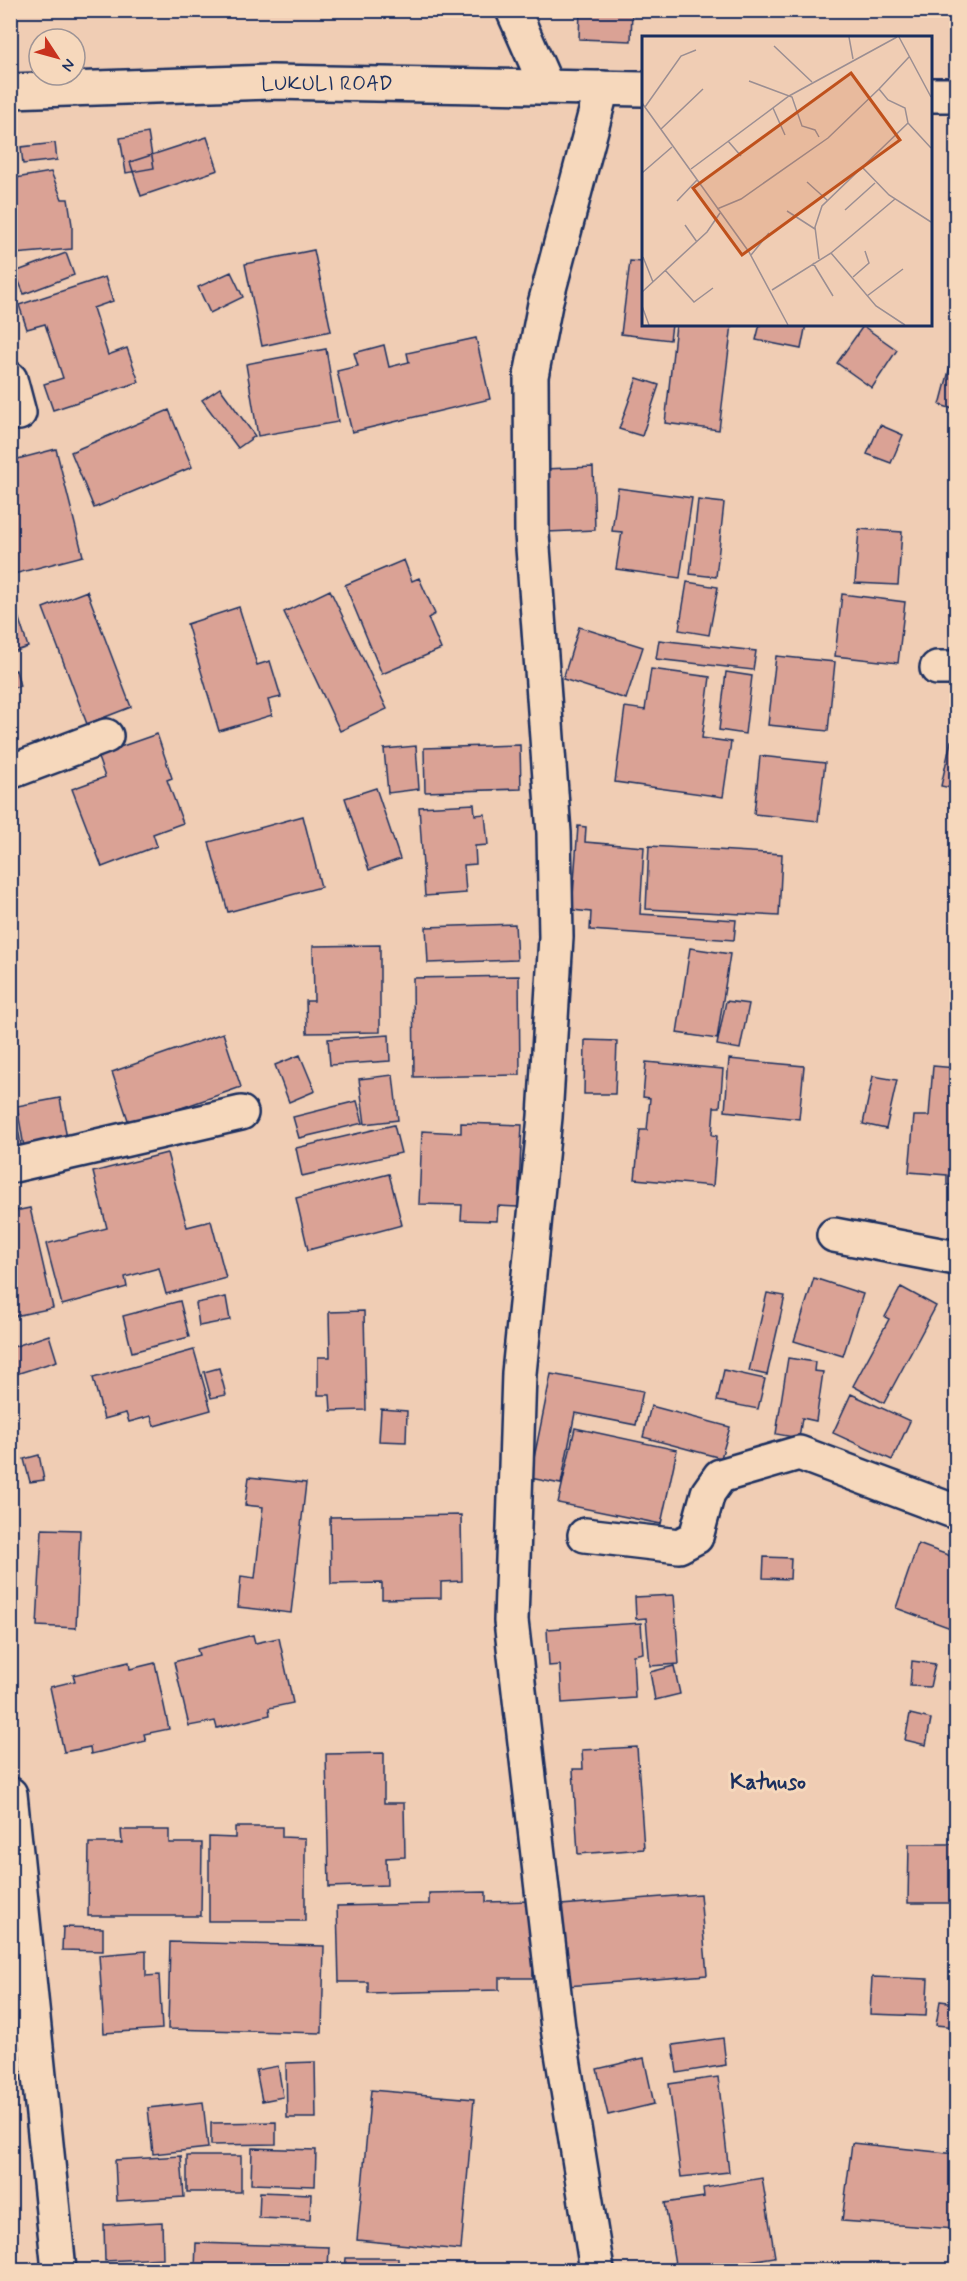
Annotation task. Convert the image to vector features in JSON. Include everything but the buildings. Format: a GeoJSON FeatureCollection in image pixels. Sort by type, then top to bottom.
{"type":"FeatureCollection","features":[{"type":"Feature","properties":{"kind":"street"},"geometry":{"type":"LineString","coordinates":[[513,10],[546,85]]}},
{"type":"Feature","properties":{"kind":"street","name":"LUKULI ROAD"},"geometry":{"type":"LineString","coordinates":[[10,92],[272,82],[546,85],[642,89]]}},
{"type":"Feature","properties":{"kind":"street"},"geometry":{"type":"LineString","coordinates":[[597,2271],[558,2028],[521,1728],[511,1621],[519,1373],[545,1117],[556,937],[554,833],[532,534],[531,376],[545,304],[602,88]]}},
{"type":"Feature","properties":{"kind":"street"},"geometry":{"type":"LineString","coordinates":[[931,95],[957,95]]}},
{"type":"Feature","properties":{"kind":"street"},"geometry":{"type":"LineString","coordinates":[[10,379],[19,412]]}},
{"type":"Feature","properties":{"kind":"street"},"geometry":{"type":"LineString","coordinates":[[10,772],[106,736]]}},
{"type":"Feature","properties":{"kind":"street"},"geometry":{"type":"LineString","coordinates":[[10,1166],[241,1113]]}},
{"type":"Feature","properties":{"kind":"street"},"geometry":{"type":"LineString","coordinates":[[834,1235],[957,1258]]}},
{"type":"Feature","properties":{"kind":"street"},"geometry":{"type":"LineString","coordinates":[[585,1535],[679,1546],[696,1537],[708,1493],[720,1476],[799,1453],[957,1512]]}},
{"type":"Feature","properties":{"kind":"street"},"geometry":{"type":"LineString","coordinates":[[10,1794],[59,2271]]}},
{"type":"Feature","properties":{"kind":"district","name":"Katuuso"},"geometry":{"type":"Point","coordinates":[768,1781]}}]}
